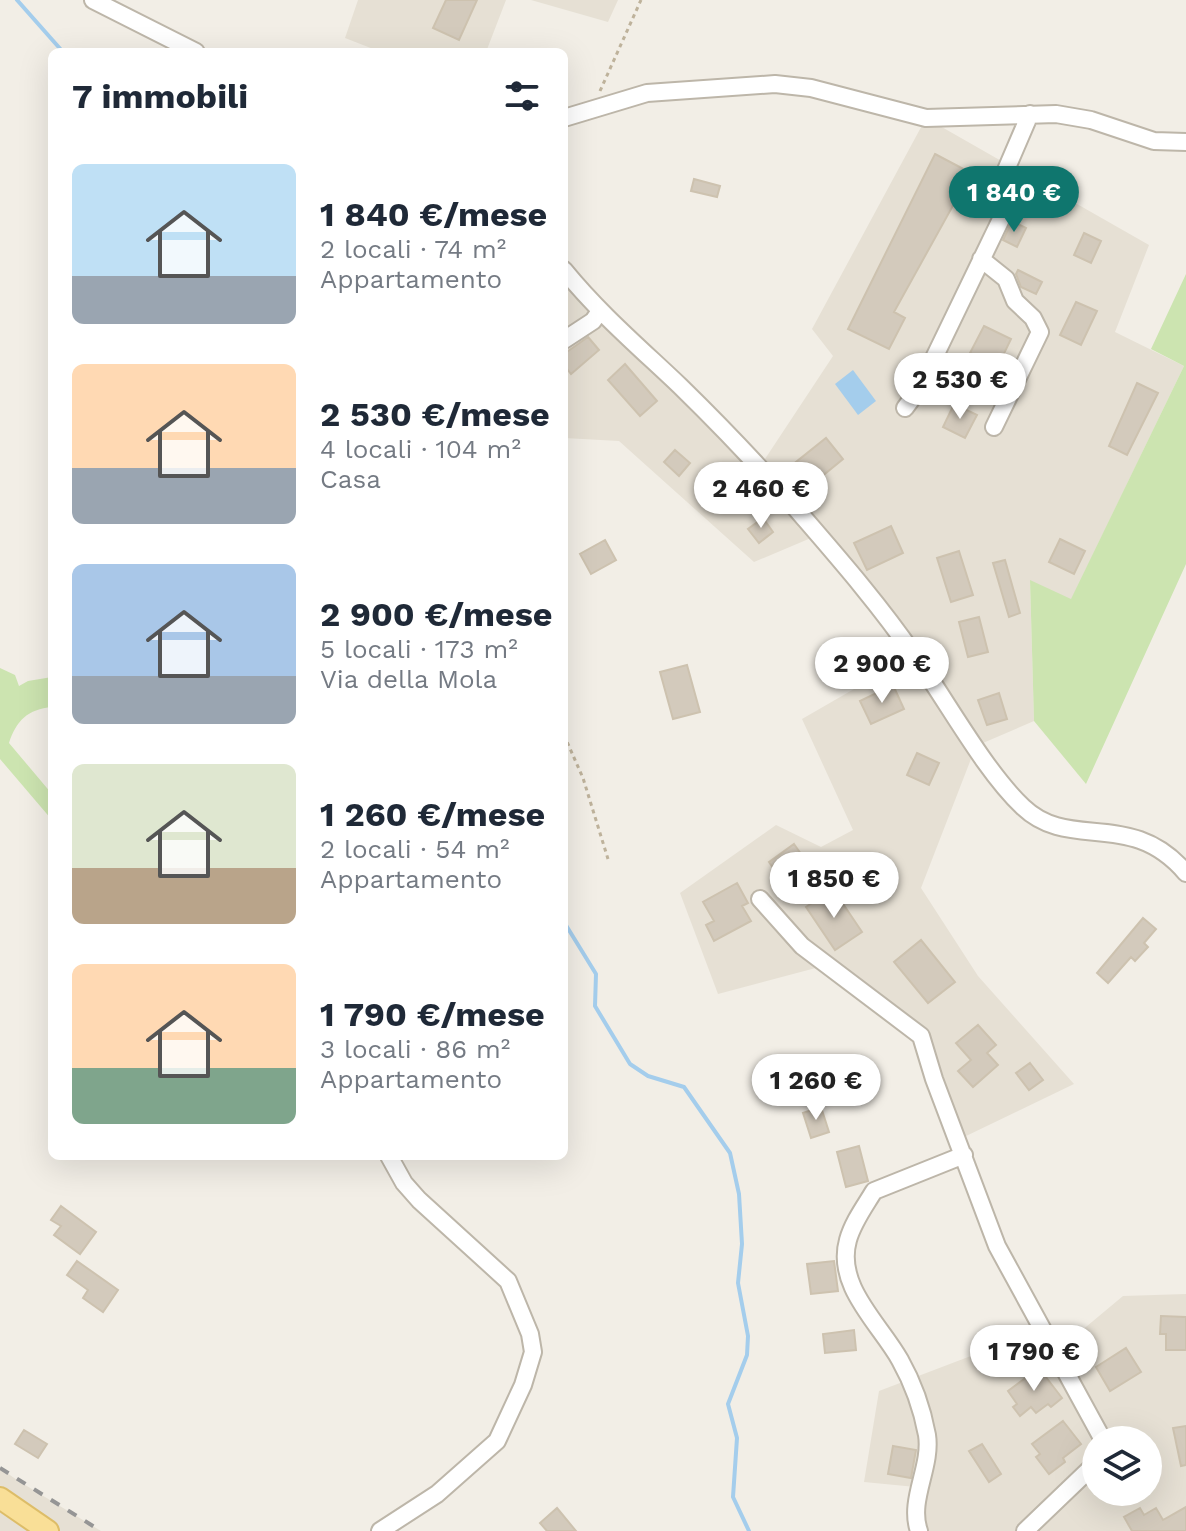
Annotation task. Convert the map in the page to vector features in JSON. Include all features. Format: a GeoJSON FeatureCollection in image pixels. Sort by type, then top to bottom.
{"type":"FeatureCollection","features":[{"type":"Feature","properties":{"kind":"main road"},"geometry":{"type":"LineString","coordinates":[[0,1498],[48,1531]]}},
{"type":"Feature","properties":{"kind":"street"},"geometry":{"type":"LineString","coordinates":[[93,0],[188,48]]}},
{"type":"Feature","properties":{"kind":"street"},"geometry":{"type":"LineString","coordinates":[[568,117],[666,90],[765,84],[811,88],[926,118],[1030,114],[1079,117],[1154,141],[1186,142]]}},
{"type":"Feature","properties":{"kind":"street"},"geometry":{"type":"LineString","coordinates":[[905,408],[919,389],[1002,217],[1006,170],[1030,114]]}},
{"type":"Feature","properties":{"kind":"street"},"geometry":{"type":"LineString","coordinates":[[981,259],[1006,279],[1015,301],[1033,318],[1040,332],[994,427]]}},
{"type":"Feature","properties":{"kind":"street"},"geometry":{"type":"LineString","coordinates":[[568,275],[600,311],[703,409],[803,517],[900,636],[1022,806],[1041,820],[1061,827],[1119,833],[1141,839],[1162,850],[1186,873]]}},
{"type":"Feature","properties":{"kind":"street"},"geometry":{"type":"LineString","coordinates":[[568,337],[593,321],[600,311]]}},
{"type":"Feature","properties":{"kind":"street"},"geometry":{"type":"LineString","coordinates":[[760,899],[802,946],[920,1034],[1005,1265],[1095,1426]]}},
{"type":"Feature","properties":{"kind":"street"},"geometry":{"type":"LineString","coordinates":[[919,1531],[916,1503],[923,1480],[928,1439],[920,1403],[899,1357],[868,1316],[850,1281],[846,1259],[848,1241],[874,1191],[964,1155]]}},
{"type":"Feature","properties":{"kind":"street"},"geometry":{"type":"LineString","coordinates":[[380,1531],[437,1494],[497,1441],[523,1385],[533,1352],[530,1334],[508,1281],[425,1207],[404,1183],[391,1160]]}},
{"type":"Feature","properties":{"kind":"street"},"geometry":{"type":"LineString","coordinates":[[1025,1531],[1082,1476]]}},
{"type":"Feature","properties":{"kind":"path"},"geometry":{"type":"LineString","coordinates":[[592,109],[641,0]]}},
{"type":"Feature","properties":{"kind":"path"},"geometry":{"type":"LineString","coordinates":[[568,744],[583,778],[608,859]]}},
{"type":"Feature","properties":{"kind":"shaded area"},"geometry":{"type":"Polygon","coordinates":[[[358,0],[506,0],[488,48],[371,48],[345,38],[358,0]]]}},
{"type":"Feature","properties":{"kind":"shaded area"},"geometry":{"type":"Polygon","coordinates":[[[531,0],[618,0],[608,22],[531,0]]]}},
{"type":"Feature","properties":{"kind":"shaded area"},"geometry":{"type":"Polygon","coordinates":[[[926,118],[1149,245],[1115,332],[1184,366],[1071,600],[1030,581],[1034,721],[976,746],[921,888],[978,976],[1074,1084],[964,1137],[918,1032],[827,965],[718,994],[680,893],[776,825],[821,847],[853,830],[802,719],[913,655],[818,535],[754,562],[619,441],[568,438],[568,274],[759,468],[833,356],[812,329],[926,118]]]}},
{"type":"Feature","properties":{"kind":"shaded area"},"geometry":{"type":"Polygon","coordinates":[[[1186,1294],[1186,1531],[922,1531],[926,1488],[864,1482],[879,1391],[1034,1332],[1050,1357],[1123,1296],[1186,1294]]]}},
{"type":"Feature","properties":{"kind":"shaded area"},"geometry":{"type":"Polygon","coordinates":[[[0,1468],[17,1480],[101,1531],[0,1531],[0,1468]]]}},
{"type":"Feature","properties":{"kind":"green space"},"geometry":{"type":"Polygon","coordinates":[[[1186,274],[1186,564],[1086,784],[1034,721],[1030,580],[1071,599],[1184,366],[1151,349],[1186,274]]]}},
{"type":"Feature","properties":{"kind":"green space"},"geometry":{"type":"Polygon","coordinates":[[[0,668],[15,675],[19,686],[48,678],[48,708],[36,710],[24,718],[15,728],[9,743],[48,789],[48,815],[0,759],[0,668]]]}},
{"type":"Feature","properties":{"kind":"water"},"geometry":{"type":"Polygon","coordinates":[[[853,370],[876,401],[858,415],[835,384],[853,370]]]}},
{"type":"Feature","properties":{"kind":"building"},"geometry":{"type":"Polygon","coordinates":[[[446,0],[477,0],[459,40],[433,28],[446,0]]]}},
{"type":"Feature","properties":{"kind":"building"},"geometry":{"type":"Polygon","coordinates":[[[935,154],[971,173],[894,312],[905,318],[889,349],[848,329],[935,154]]]}},
{"type":"Feature","properties":{"kind":"building"},"geometry":{"type":"Polygon","coordinates":[[[694,179],[720,186],[717,197],[691,191],[694,179]]]}},
{"type":"Feature","properties":{"kind":"building"},"geometry":{"type":"Polygon","coordinates":[[[1012,221],[1026,228],[1017,247],[1003,240],[1012,221]]]}},
{"type":"Feature","properties":{"kind":"building"},"geometry":{"type":"Polygon","coordinates":[[[1084,233],[1101,241],[1091,263],[1074,255],[1084,233]]]}},
{"type":"Feature","properties":{"kind":"building"},"geometry":{"type":"Polygon","coordinates":[[[1018,270],[1042,282],[1036,294],[1021,287],[1016,274],[1018,270]]]}},
{"type":"Feature","properties":{"kind":"building"},"geometry":{"type":"Polygon","coordinates":[[[1076,302],[1097,311],[1081,345],[1060,335],[1076,302]]]}},
{"type":"Feature","properties":{"kind":"building"},"geometry":{"type":"Polygon","coordinates":[[[984,326],[1011,339],[998,366],[970,353],[984,326]]]}},
{"type":"Feature","properties":{"kind":"building"},"geometry":{"type":"Polygon","coordinates":[[[588,337],[599,350],[571,374],[568,370],[568,351],[588,337]]]}},
{"type":"Feature","properties":{"kind":"building"},"geometry":{"type":"Polygon","coordinates":[[[625,364],[657,401],[640,416],[608,380],[625,364]]]}},
{"type":"Feature","properties":{"kind":"building"},"geometry":{"type":"Polygon","coordinates":[[[1137,383],[1158,393],[1127,455],[1109,446],[1137,383]]]}},
{"type":"Feature","properties":{"kind":"building"},"geometry":{"type":"Polygon","coordinates":[[[954,404],[977,415],[965,438],[943,427],[954,404]]]}},
{"type":"Feature","properties":{"kind":"building"},"geometry":{"type":"Polygon","coordinates":[[[826,438],[843,459],[799,495],[781,474],[826,438]]]}},
{"type":"Feature","properties":{"kind":"building"},"geometry":{"type":"Polygon","coordinates":[[[675,450],[690,463],[679,476],[664,462],[675,450]]]}},
{"type":"Feature","properties":{"kind":"building"},"geometry":{"type":"Polygon","coordinates":[[[763,518],[773,532],[759,543],[748,529],[763,518]]]}},
{"type":"Feature","properties":{"kind":"building"},"geometry":{"type":"Polygon","coordinates":[[[891,526],[903,553],[867,570],[854,543],[891,526]]]}},
{"type":"Feature","properties":{"kind":"building"},"geometry":{"type":"Polygon","coordinates":[[[1060,539],[1085,551],[1074,574],[1049,562],[1060,539]]]}},
{"type":"Feature","properties":{"kind":"building"},"geometry":{"type":"Polygon","coordinates":[[[605,540],[616,560],[591,574],[580,554],[605,540]]]}},
{"type":"Feature","properties":{"kind":"building"},"geometry":{"type":"Polygon","coordinates":[[[959,551],[973,595],[951,602],[937,558],[959,551]]]}},
{"type":"Feature","properties":{"kind":"building"},"geometry":{"type":"Polygon","coordinates":[[[1005,560],[1020,613],[1009,617],[993,563],[1005,560]]]}},
{"type":"Feature","properties":{"kind":"building"},"geometry":{"type":"Polygon","coordinates":[[[979,617],[988,652],[968,657],[959,622],[979,617]]]}},
{"type":"Feature","properties":{"kind":"building"},"geometry":{"type":"Polygon","coordinates":[[[687,665],[700,712],[673,719],[660,672],[687,665]]]}},
{"type":"Feature","properties":{"kind":"building"},"geometry":{"type":"Polygon","coordinates":[[[893,685],[904,709],[871,724],[860,701],[893,685]]]}},
{"type":"Feature","properties":{"kind":"building"},"geometry":{"type":"Polygon","coordinates":[[[999,693],[1007,719],[987,725],[978,700],[999,693]]]}},
{"type":"Feature","properties":{"kind":"building"},"geometry":{"type":"Polygon","coordinates":[[[917,753],[939,763],[929,785],[907,775],[917,753]]]}},
{"type":"Feature","properties":{"kind":"building"},"geometry":{"type":"Polygon","coordinates":[[[794,844],[808,864],[783,882],[769,862],[794,844]]]}},
{"type":"Feature","properties":{"kind":"building"},"geometry":{"type":"Polygon","coordinates":[[[737,883],[748,903],[742,906],[751,921],[714,941],[706,925],[714,921],[703,902],[737,883]]]}},
{"type":"Feature","properties":{"kind":"building"},"geometry":{"type":"Polygon","coordinates":[[[833,889],[862,932],[835,950],[806,907],[833,889]]]}},
{"type":"Feature","properties":{"kind":"building"},"geometry":{"type":"Polygon","coordinates":[[[1143,918],[1156,929],[1144,943],[1148,947],[1135,961],[1131,957],[1108,983],[1097,973],[1143,918]]]}},
{"type":"Feature","properties":{"kind":"building"},"geometry":{"type":"Polygon","coordinates":[[[921,940],[955,982],[928,1003],[894,962],[921,940]]]}},
{"type":"Feature","properties":{"kind":"building"},"geometry":{"type":"Polygon","coordinates":[[[978,1025],[996,1045],[987,1053],[998,1065],[973,1087],[958,1071],[971,1060],[956,1043],[978,1025]]]}},
{"type":"Feature","properties":{"kind":"building"},"geometry":{"type":"Polygon","coordinates":[[[1030,1063],[1043,1080],[1029,1090],[1016,1073],[1030,1063]]]}},
{"type":"Feature","properties":{"kind":"building"},"geometry":{"type":"Polygon","coordinates":[[[821,1107],[829,1132],[811,1138],[803,1113],[821,1107]]]}},
{"type":"Feature","properties":{"kind":"building"},"geometry":{"type":"Polygon","coordinates":[[[859,1146],[868,1181],[846,1187],[837,1152],[859,1146]]]}},
{"type":"Feature","properties":{"kind":"building"},"geometry":{"type":"Polygon","coordinates":[[[61,1206],[96,1232],[80,1254],[54,1235],[61,1226],[51,1220],[61,1206]]]}},
{"type":"Feature","properties":{"kind":"building"},"geometry":{"type":"Polygon","coordinates":[[[77,1261],[118,1290],[103,1312],[83,1298],[88,1290],[67,1275],[77,1261]]]}},
{"type":"Feature","properties":{"kind":"building"},"geometry":{"type":"Polygon","coordinates":[[[834,1261],[838,1291],[811,1294],[807,1264],[834,1261]]]}},
{"type":"Feature","properties":{"kind":"building"},"geometry":{"type":"Polygon","coordinates":[[[1161,1316],[1186,1317],[1186,1350],[1166,1350],[1166,1334],[1160,1334],[1161,1316]]]}},
{"type":"Feature","properties":{"kind":"building"},"geometry":{"type":"Polygon","coordinates":[[[854,1330],[856,1350],[825,1353],[823,1334],[854,1330]]]}},
{"type":"Feature","properties":{"kind":"building"},"geometry":{"type":"Polygon","coordinates":[[[1126,1348],[1141,1372],[1110,1391],[1096,1367],[1126,1348]]]}},
{"type":"Feature","properties":{"kind":"building"},"geometry":{"type":"Polygon","coordinates":[[[1039,1368],[1062,1398],[1036,1413],[1031,1407],[1020,1416],[1013,1407],[1017,1404],[1008,1391],[1039,1368]]]}},
{"type":"Feature","properties":{"kind":"building"},"geometry":{"type":"Polygon","coordinates":[[[1063,1421],[1081,1444],[1049,1474],[1036,1457],[1040,1454],[1032,1444],[1063,1421]]]}},
{"type":"Feature","properties":{"kind":"building"},"geometry":{"type":"Polygon","coordinates":[[[1186,1426],[1186,1465],[1181,1466],[1173,1428],[1186,1426]]]}},
{"type":"Feature","properties":{"kind":"building"},"geometry":{"type":"Polygon","coordinates":[[[24,1430],[47,1444],[38,1458],[15,1444],[24,1430]]]}},
{"type":"Feature","properties":{"kind":"building"},"geometry":{"type":"Polygon","coordinates":[[[982,1444],[1001,1474],[989,1482],[969,1451],[982,1444]]]}},
{"type":"Feature","properties":{"kind":"building"},"geometry":{"type":"Polygon","coordinates":[[[893,1446],[916,1450],[911,1478],[888,1474],[893,1446]]]}},
{"type":"Feature","properties":{"kind":"building"},"geometry":{"type":"Polygon","coordinates":[[[1186,1507],[1186,1531],[1132,1531],[1124,1517],[1140,1508],[1144,1515],[1156,1508],[1163,1520],[1186,1507]]]}},
{"type":"Feature","properties":{"kind":"building"},"geometry":{"type":"Polygon","coordinates":[[[557,1508],[576,1531],[547,1531],[540,1523],[557,1508]]]}},
{"type":"Feature","properties":{"kind":"waterway"},"geometry":{"type":"LineString","coordinates":[[17,0],[59,48]]}},
{"type":"Feature","properties":{"kind":"waterway"},"geometry":{"type":"LineString","coordinates":[[568,928],[596,974],[595,1006],[630,1064],[648,1076],[684,1087],[730,1153],[739,1194],[742,1244],[738,1283],[748,1336],[747,1355],[728,1404],[737,1438],[733,1497],[749,1531]]}},
{"type":"Feature","properties":{"kind":"railway"},"geometry":{"type":"LineString","coordinates":[[0,1468],[101,1531]]}}]}
